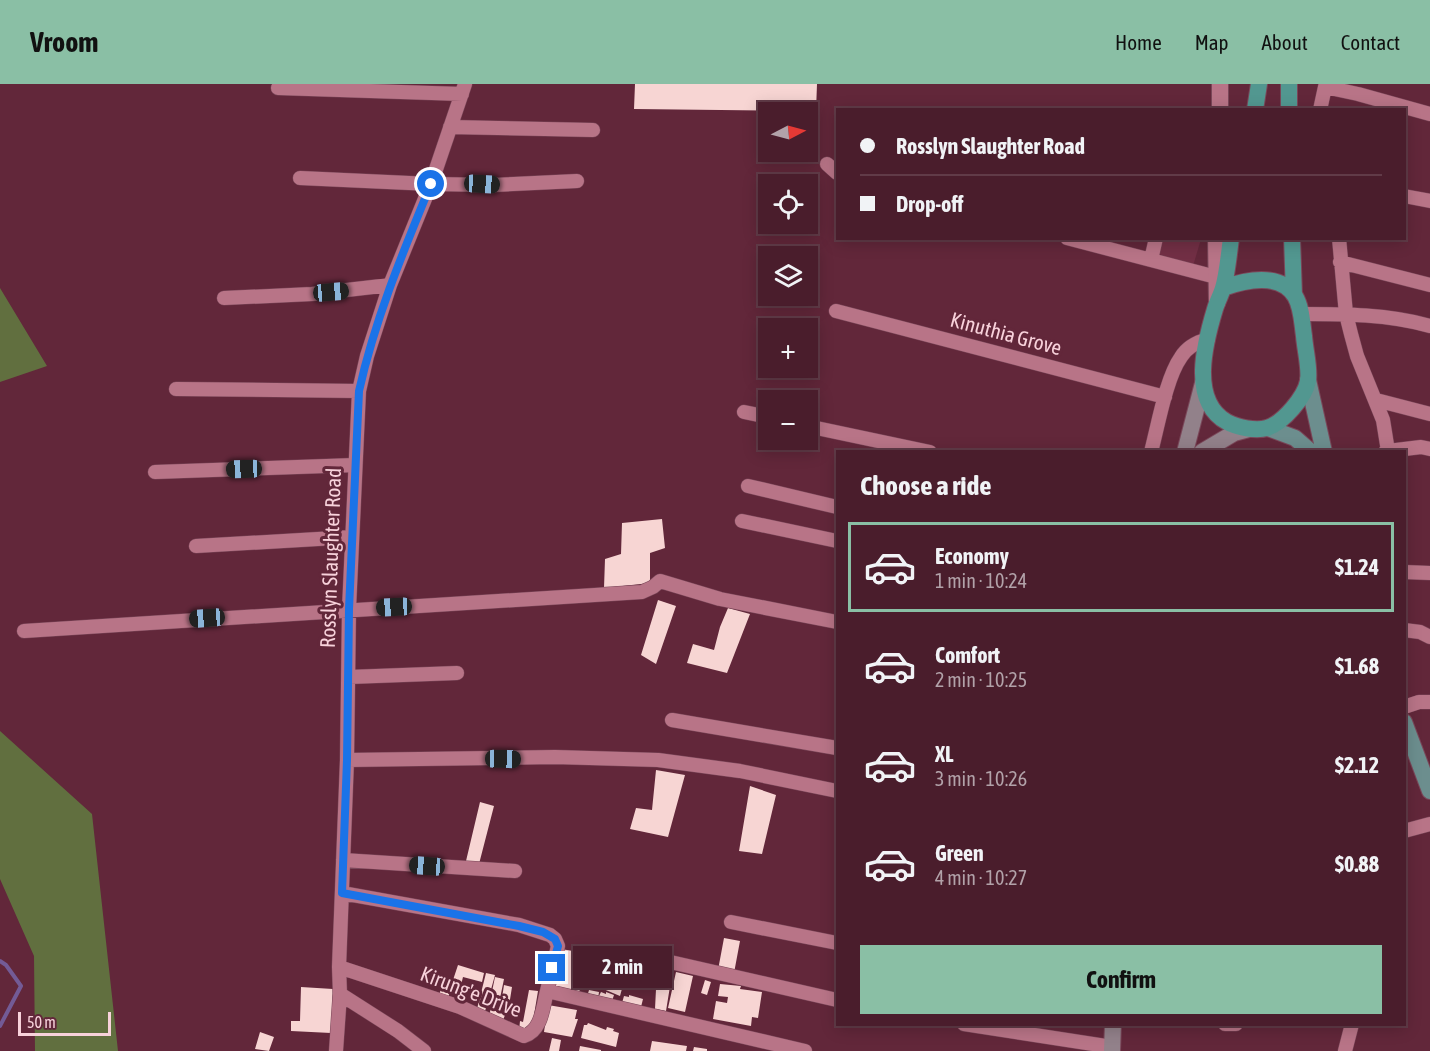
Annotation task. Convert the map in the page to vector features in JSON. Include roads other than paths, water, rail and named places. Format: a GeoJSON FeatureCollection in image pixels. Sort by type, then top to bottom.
{"type":"FeatureCollection","features":[{"type":"Feature","properties":{"kind":"highway"},"geometry":{"type":"LineString","coordinates":[[1255,108],[1259,84]]}},
{"type":"Feature","properties":{"kind":"highway"},"geometry":{"type":"LineString","coordinates":[[1289,84],[1289,108]]}},
{"type":"Feature","properties":{"kind":"highway"},"geometry":{"type":"LineString","coordinates":[[1231,240],[1208,339],[1203,383],[1208,401],[1216,414],[1228,423],[1249,429],[1268,428],[1285,416],[1299,401],[1308,380],[1301,314],[1294,295],[1292,240]]}},
{"type":"Feature","properties":{"kind":"highway"},"geometry":{"type":"LineString","coordinates":[[1219,289],[1248,280],[1264,280],[1277,283],[1294,295]]}},
{"type":"Feature","properties":{"kind":"main road"},"geometry":{"type":"LineString","coordinates":[[1308,380],[1324,450]]}},
{"type":"Feature","properties":{"kind":"main road"},"geometry":{"type":"LineString","coordinates":[[1186,450],[1203,383]]}},
{"type":"Feature","properties":{"kind":"main road"},"geometry":{"type":"LineString","coordinates":[[1268,428],[1295,438],[1309,450]]}},
{"type":"Feature","properties":{"kind":"main road"},"geometry":{"type":"LineString","coordinates":[[1205,450],[1234,433],[1249,429]]}},
{"type":"Feature","properties":{"kind":"main road"},"geometry":{"type":"LineString","coordinates":[[1406,727],[1430,791]]}},
{"type":"Feature","properties":{"kind":"main road"},"geometry":{"type":"LineString","coordinates":[[1112,1049],[1113,1026]]}},
{"type":"Feature","properties":{"kind":"street"},"geometry":{"type":"LineString","coordinates":[[1220,84],[1220,108]]}},
{"type":"Feature","properties":{"kind":"street"},"geometry":{"type":"LineString","coordinates":[[1310,84],[1358,94],[1430,114]]}},
{"type":"Feature","properties":{"kind":"street"},"geometry":{"type":"LineString","coordinates":[[1320,108],[1325,86]]}},
{"type":"Feature","properties":{"kind":"street"},"geometry":{"type":"LineString","coordinates":[[278,88],[464,89]]}},
{"type":"Feature","properties":{"kind":"street","name":"Rosslyn Slaughter Road"},"geometry":{"type":"LineString","coordinates":[[336,1051],[340,994],[339,967],[347,760],[349,609],[359,391],[367,356],[390,285],[431,184],[464,89]]}},
{"type":"Feature","properties":{"kind":"street"},"geometry":{"type":"LineString","coordinates":[[450,127],[593,130]]}},
{"type":"Feature","properties":{"kind":"street"},"geometry":{"type":"LineString","coordinates":[[300,178],[494,185],[577,181]]}},
{"type":"Feature","properties":{"kind":"street"},"geometry":{"type":"LineString","coordinates":[[1406,196],[1430,201]]}},
{"type":"Feature","properties":{"kind":"street"},"geometry":{"type":"LineString","coordinates":[[1075,240],[1151,260],[1219,289],[1215,240]]}},
{"type":"Feature","properties":{"kind":"street"},"geometry":{"type":"LineString","coordinates":[[1151,260],[1156,240]]}},
{"type":"Feature","properties":{"kind":"street"},"geometry":{"type":"LineString","coordinates":[[1339,240],[1346,314],[1357,356],[1383,420],[1386,450]]}},
{"type":"Feature","properties":{"kind":"street"},"geometry":{"type":"LineString","coordinates":[[1340,262],[1430,285]]}},
{"type":"Feature","properties":{"kind":"street"},"geometry":{"type":"LineString","coordinates":[[224,298],[312,294],[390,285]]}},
{"type":"Feature","properties":{"kind":"street","name":"Kinuthia Grove"},"geometry":{"type":"LineString","coordinates":[[836,311],[1166,397]]}},
{"type":"Feature","properties":{"kind":"street"},"geometry":{"type":"LineString","coordinates":[[1301,314],[1346,314],[1410,320],[1430,326]]}},
{"type":"Feature","properties":{"kind":"street"},"geometry":{"type":"LineString","coordinates":[[1152,450],[1174,370],[1180,357],[1189,348],[1208,339]]}},
{"type":"Feature","properties":{"kind":"street"},"geometry":{"type":"LineString","coordinates":[[176,389],[359,391]]}},
{"type":"Feature","properties":{"kind":"street"},"geometry":{"type":"LineString","coordinates":[[1376,400],[1430,414]]}},
{"type":"Feature","properties":{"kind":"street"},"geometry":{"type":"LineString","coordinates":[[744,412],[758,415]]}},
{"type":"Feature","properties":{"kind":"street"},"geometry":{"type":"LineString","coordinates":[[818,428],[921,450]]}},
{"type":"Feature","properties":{"kind":"street"},"geometry":{"type":"LineString","coordinates":[[1395,450],[1421,447],[1430,449]]}},
{"type":"Feature","properties":{"kind":"street"},"geometry":{"type":"LineString","coordinates":[[155,472],[355,465]]}},
{"type":"Feature","properties":{"kind":"street"},"geometry":{"type":"LineString","coordinates":[[748,486],[836,507]]}},
{"type":"Feature","properties":{"kind":"street"},"geometry":{"type":"LineString","coordinates":[[742,521],[836,542]]}},
{"type":"Feature","properties":{"kind":"street"},"geometry":{"type":"LineString","coordinates":[[196,546],[352,537]]}},
{"type":"Feature","properties":{"kind":"street"},"geometry":{"type":"LineString","coordinates":[[1406,572],[1430,573]]}},
{"type":"Feature","properties":{"kind":"street"},"geometry":{"type":"LineString","coordinates":[[24,631],[642,592],[660,581],[720,599],[836,622]]}},
{"type":"Feature","properties":{"kind":"street"},"geometry":{"type":"LineString","coordinates":[[1406,630],[1420,632],[1430,637]]}},
{"type":"Feature","properties":{"kind":"street"},"geometry":{"type":"LineString","coordinates":[[349,676],[458,673]]}},
{"type":"Feature","properties":{"kind":"street"},"geometry":{"type":"LineString","coordinates":[[1406,706],[1419,702],[1430,702]]}},
{"type":"Feature","properties":{"kind":"street"},"geometry":{"type":"LineString","coordinates":[[672,720],[836,748]]}},
{"type":"Feature","properties":{"kind":"street"},"geometry":{"type":"LineString","coordinates":[[347,760],[555,757],[658,760],[740,771],[836,791]]}},
{"type":"Feature","properties":{"kind":"street"},"geometry":{"type":"LineString","coordinates":[[1406,830],[1430,824]]}},
{"type":"Feature","properties":{"kind":"street"},"geometry":{"type":"LineString","coordinates":[[343,860],[515,871]]}},
{"type":"Feature","properties":{"kind":"street"},"geometry":{"type":"LineString","coordinates":[[342,893],[519,926],[550,935],[558,946],[547,991]]}},
{"type":"Feature","properties":{"kind":"street"},"geometry":{"type":"LineString","coordinates":[[731,922],[836,943]]}},
{"type":"Feature","properties":{"kind":"street"},"geometry":{"type":"LineString","coordinates":[[644,956],[836,1000]]}},
{"type":"Feature","properties":{"kind":"street","name":"Kirung'e Drive"},"geometry":{"type":"LineString","coordinates":[[339,967],[460,1007],[524,1035],[531,1034],[540,1023],[547,991],[806,1051]]}},
{"type":"Feature","properties":{"kind":"street"},"geometry":{"type":"LineString","coordinates":[[340,994],[398,1031],[424,1051]]}},
{"type":"Feature","properties":{"kind":"street"},"geometry":{"type":"LineString","coordinates":[[976,1026],[1112,1049]]}},
{"type":"Feature","properties":{"kind":"street"},"geometry":{"type":"LineString","coordinates":[[1345,1051],[1351,1026]]}},
{"type":"Feature","properties":{"kind":"waterway"},"geometry":{"type":"LineString","coordinates":[[0,961],[6,965],[21,986],[0,1026]]}}]}
